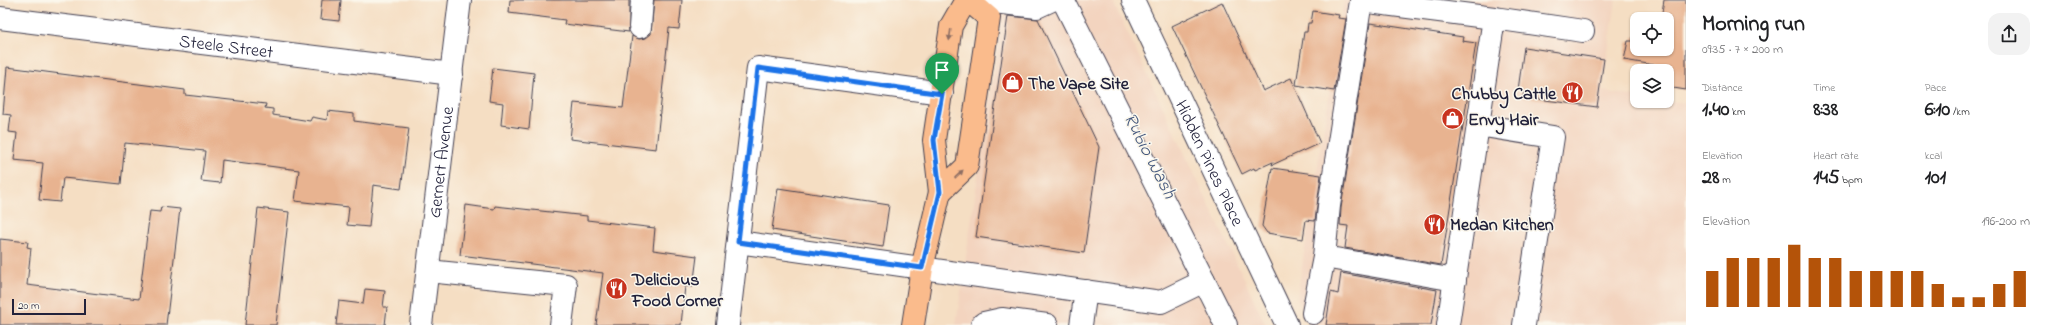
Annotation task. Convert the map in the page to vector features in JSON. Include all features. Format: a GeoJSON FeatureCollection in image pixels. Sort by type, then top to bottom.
{"type":"FeatureCollection","features":[{"type":"Feature","properties":{"kind":"main road"},"geometry":{"type":"LineString","coordinates":[[913,325],[922,268],[940,192],[934,140],[951,26],[967,0],[989,18],[967,166],[940,192]]}},
{"type":"Feature","properties":{"kind":"street","name":"Gernert Avenue"},"geometry":{"type":"LineString","coordinates":[[421,325],[460,0]]}},
{"type":"Feature","properties":{"kind":"street"},"geometry":{"type":"LineString","coordinates":[[640,27],[642,0]]}},
{"type":"Feature","properties":{"kind":"street"},"geometry":{"type":"LineString","coordinates":[[976,0],[1045,4]]}},
{"type":"Feature","properties":{"kind":"street"},"geometry":{"type":"LineString","coordinates":[[1064,0],[1226,325]]}},
{"type":"Feature","properties":{"kind":"street","name":"Hidden Pines Place"},"geometry":{"type":"LineString","coordinates":[[1133,0],[1287,325]]}},
{"type":"Feature","properties":{"kind":"street"},"geometry":{"type":"LineString","coordinates":[[1313,313],[1324,258],[1329,206],[1361,0],[1583,31]]}},
{"type":"Feature","properties":{"kind":"street","name":"Steele Street"},"geometry":{"type":"LineString","coordinates":[[0,18],[452,74]]}},
{"type":"Feature","properties":{"kind":"street"},"geometry":{"type":"LineString","coordinates":[[1448,325],[1494,18]]}},
{"type":"Feature","properties":{"kind":"street"},"geometry":{"type":"LineString","coordinates":[[728,325],[758,68],[942,94]]}},
{"type":"Feature","properties":{"kind":"street"},"geometry":{"type":"LineString","coordinates":[[1478,125],[1553,137],[1524,325]]}},
{"type":"Feature","properties":{"kind":"street"},"geometry":{"type":"LineString","coordinates":[[738,242],[1161,302],[1204,282]]}},
{"type":"Feature","properties":{"kind":"street"},"geometry":{"type":"LineString","coordinates":[[1324,258],[1455,280]]}},
{"type":"Feature","properties":{"kind":"street"},"geometry":{"type":"LineString","coordinates":[[428,271],[566,285],[561,325]]}},
{"type":"Feature","properties":{"kind":"street"},"geometry":{"type":"LineString","coordinates":[[1081,325],[1086,291]]}},
{"type":"Feature","properties":{"kind":"street"},"geometry":{"type":"LineString","coordinates":[[982,325],[984,323],[1002,319],[1048,325]]}},
{"type":"Feature","properties":{"kind":"shaded area"},"geometry":{"type":"Polygon","coordinates":[[[1004,0],[1112,0],[1266,325],[956,325],[1004,0]]]}},
{"type":"Feature","properties":{"kind":"shaded area"},"geometry":{"type":"Polygon","coordinates":[[[1344,0],[1616,0],[1602,91],[1630,96],[1630,108],[1674,108],[1674,102],[1686,103],[1686,325],[1310,325],[1297,298],[1344,0]]]}},
{"type":"Feature","properties":{"kind":"building"},"geometry":{"type":"Polygon","coordinates":[[[322,0],[341,0],[339,21],[320,19],[322,0]]]}},
{"type":"Feature","properties":{"kind":"building"},"geometry":{"type":"Polygon","coordinates":[[[510,0],[629,0],[629,32],[564,24],[565,20],[509,13],[510,0]]]}},
{"type":"Feature","properties":{"kind":"building"},"geometry":{"type":"Polygon","coordinates":[[[654,0],[682,0],[679,29],[669,28],[656,149],[570,139],[574,103],[623,108],[632,36],[639,39],[646,38],[651,34],[654,0]]]}},
{"type":"Feature","properties":{"kind":"building"},"geometry":{"type":"Polygon","coordinates":[[[1664,0],[1686,0],[1686,90],[1674,88],[1674,64],[1648,64],[1624,60],[1628,41],[1630,41],[1630,56],[1674,56],[1674,12],[1662,12],[1664,0]]]}},
{"type":"Feature","properties":{"kind":"building"},"geometry":{"type":"Polygon","coordinates":[[[1222,2],[1263,91],[1291,78],[1320,143],[1272,165],[1273,162],[1255,170],[1254,168],[1242,174],[1172,26],[1222,2]]]}},
{"type":"Feature","properties":{"kind":"building"},"geometry":{"type":"Polygon","coordinates":[[[1313,11],[1339,15],[1338,18],[1346,19],[1334,91],[1296,85],[1304,32],[1307,32],[1308,23],[1311,23],[1313,11]]]}},
{"type":"Feature","properties":{"kind":"building"},"geometry":{"type":"Polygon","coordinates":[[[1008,16],[1038,19],[1099,147],[1084,253],[976,237],[1008,16]]]}},
{"type":"Feature","properties":{"kind":"building"},"geometry":{"type":"Polygon","coordinates":[[[1370,23],[1463,37],[1462,41],[1476,43],[1441,265],[1345,248],[1348,226],[1340,225],[1341,208],[1370,23]]]}},
{"type":"Feature","properties":{"kind":"building"},"geometry":{"type":"Polygon","coordinates":[[[1524,47],[1604,59],[1597,107],[1523,97],[1524,91],[1518,90],[1524,47]]]}},
{"type":"Feature","properties":{"kind":"building"},"geometry":{"type":"Polygon","coordinates":[[[7,67],[185,90],[185,95],[266,104],[265,108],[273,109],[273,115],[310,121],[312,117],[327,120],[328,111],[354,114],[354,121],[409,128],[401,189],[373,185],[369,227],[347,225],[349,207],[295,201],[299,170],[222,160],[220,183],[201,181],[205,151],[125,143],[121,184],[63,178],[60,202],[39,200],[43,163],[14,160],[17,133],[9,132],[11,115],[3,114],[7,67]]]}},
{"type":"Feature","properties":{"kind":"building"},"geometry":{"type":"Polygon","coordinates":[[[493,68],[534,73],[529,129],[501,125],[503,103],[489,101],[493,68]]]}},
{"type":"Feature","properties":{"kind":"building"},"geometry":{"type":"Polygon","coordinates":[[[1272,168],[1321,175],[1315,221],[1306,220],[1303,239],[1267,233],[1262,226],[1272,168]]]}},
{"type":"Feature","properties":{"kind":"building"},"geometry":{"type":"Polygon","coordinates":[[[778,188],[889,205],[883,247],[772,230],[778,188]]]}},
{"type":"Feature","properties":{"kind":"building"},"geometry":{"type":"Polygon","coordinates":[[[466,205],[494,209],[495,206],[587,216],[587,220],[655,228],[653,250],[697,256],[693,287],[685,286],[681,325],[596,325],[603,273],[460,255],[466,205]]]}},
{"type":"Feature","properties":{"kind":"building"},"geometry":{"type":"Polygon","coordinates":[[[161,207],[180,209],[166,325],[0,325],[0,239],[28,242],[27,247],[31,248],[27,285],[139,299],[150,211],[160,212],[161,207]]]}},
{"type":"Feature","properties":{"kind":"building"},"geometry":{"type":"Polygon","coordinates":[[[258,208],[289,212],[276,325],[245,325],[258,208]]]}},
{"type":"Feature","properties":{"kind":"building"},"geometry":{"type":"Polygon","coordinates":[[[1341,273],[1437,290],[1431,325],[1326,325],[1331,292],[1338,294],[1341,273]]]}},
{"type":"Feature","properties":{"kind":"building"},"geometry":{"type":"Polygon","coordinates":[[[365,289],[385,291],[383,307],[387,307],[385,325],[336,325],[339,301],[363,304],[365,289]]]}},
{"type":"Feature","properties":{"kind":"place","name":"The Vape Site"},"geometry":{"type":"Point","coordinates":[1013,83]}},
{"type":"Feature","properties":{"kind":"place","name":"Chubby Cattle"},"geometry":{"type":"Point","coordinates":[1572,93]}},
{"type":"Feature","properties":{"kind":"place","name":"Envy Hair"},"geometry":{"type":"Point","coordinates":[1452,119]}},
{"type":"Feature","properties":{"kind":"place","name":"Medan Kitchen"},"geometry":{"type":"Point","coordinates":[1434,224]}},
{"type":"Feature","properties":{"kind":"place","name":"Delicious Food Corner"},"geometry":{"type":"Point","coordinates":[617,289]}},
{"type":"Feature","properties":{"kind":"route"},"geometry":{"type":"LineString","coordinates":[[758,68],[942,94],[934,140],[940,192],[922,268],[738,242],[758,68]]}},
{"type":"Feature","properties":{"kind":"water label","name":"Rubio Wash"},"geometry":{"type":"Point","coordinates":[1151,155]}}]}
